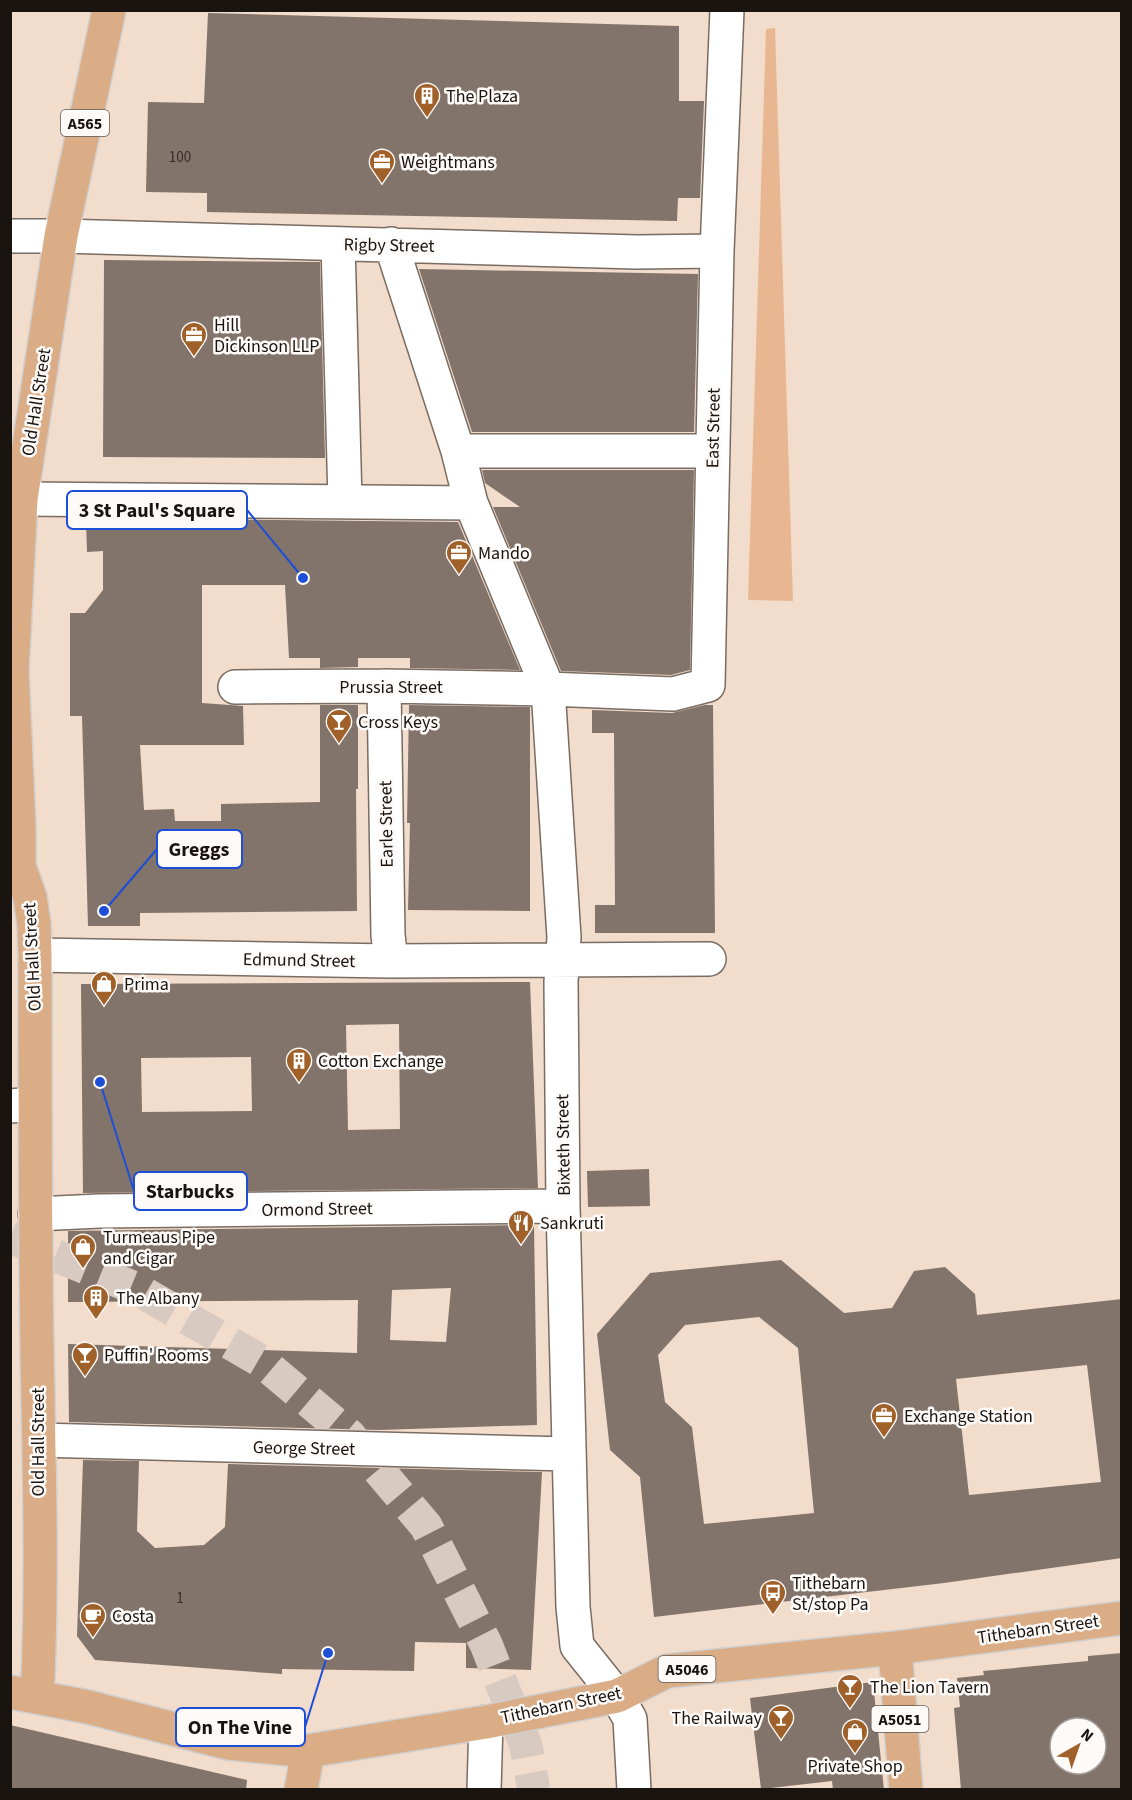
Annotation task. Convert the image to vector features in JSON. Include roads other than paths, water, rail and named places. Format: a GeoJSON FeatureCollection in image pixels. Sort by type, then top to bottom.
{"type":"FeatureCollection","features":[{"type":"Feature","properties":{"kind":"main road","name":"Old Hall Street"},"geometry":{"type":"LineString","coordinates":[[24,1694],[39,1654],[39,1440],[35,1214],[23,1105],[35,955],[30,897],[15,876],[20,827],[12,670],[21,499],[61,236],[109,10]]}},
{"type":"Feature","properties":{"kind":"main road","name":"Tithebarn Street"},"geometry":{"type":"LineString","coordinates":[[24,1694],[88,1707],[228,1743],[308,1751],[486,1722],[617,1696],[667,1671],[895,1648],[1122,1618]]}},
{"type":"Feature","properties":{"kind":"main road","name":"A5051"},"geometry":{"type":"LineString","coordinates":[[895,1648],[906,1790]]}},
{"type":"Feature","properties":{"kind":"main road"},"geometry":{"type":"LineString","coordinates":[[301,1790],[308,1751]]}},
{"type":"Feature","properties":{"kind":"street","name":"East Street"},"geometry":{"type":"LineString","coordinates":[[548,689],[673,694],[708,685],[717,251],[727,10]]}},
{"type":"Feature","properties":{"kind":"street","name":"Rigby Street"},"geometry":{"type":"LineString","coordinates":[[10,236],[637,252],[717,251]]}},
{"type":"Feature","properties":{"kind":"street"},"geometry":{"type":"LineString","coordinates":[[338,244],[345,501]]}},
{"type":"Feature","properties":{"kind":"street","name":"Bixteth Street"},"geometry":{"type":"LineString","coordinates":[[391,244],[459,451],[471,503],[548,689],[564,937],[562,961],[563,1206],[573,1607],[577,1646],[617,1696],[630,1719],[634,1790]]}},
{"type":"Feature","properties":{"kind":"street"},"geometry":{"type":"LineString","coordinates":[[459,451],[713,451]]}},
{"type":"Feature","properties":{"kind":"street"},"geometry":{"type":"LineString","coordinates":[[21,499],[471,503]]}},
{"type":"Feature","properties":{"kind":"street","name":"Prussia Street"},"geometry":{"type":"LineString","coordinates":[[234,687],[384,686],[548,689]]}},
{"type":"Feature","properties":{"kind":"street","name":"Earle Street"},"geometry":{"type":"LineString","coordinates":[[384,686],[388,935],[391,961]]}},
{"type":"Feature","properties":{"kind":"street","name":"Edmund Street"},"geometry":{"type":"LineString","coordinates":[[35,955],[391,961],[709,959]]}},
{"type":"Feature","properties":{"kind":"street","name":"Ormond Street"},"geometry":{"type":"LineString","coordinates":[[35,1214],[100,1211],[563,1206]]}},
{"type":"Feature","properties":{"kind":"street","name":"George Street"},"geometry":{"type":"LineString","coordinates":[[39,1440],[569,1454]]}},
{"type":"Feature","properties":{"kind":"street"},"geometry":{"type":"LineString","coordinates":[[484,1790],[486,1722]]}},
{"type":"Feature","properties":{"kind":"tunnel"},"geometry":{"type":"LineString","coordinates":[[10,1237],[137,1289],[261,1361],[349,1435],[426,1526],[486,1644],[526,1746],[534,1790]]}},
{"type":"Feature","properties":{"kind":"place","name":"The Plaza"},"geometry":{"type":"Point","coordinates":[427,119]}},
{"type":"Feature","properties":{"kind":"place","name":"Weightmans"},"geometry":{"type":"Point","coordinates":[382,185]}},
{"type":"Feature","properties":{"kind":"place","name":"Hill Dickinson LLP"},"geometry":{"type":"Point","coordinates":[194,358]}},
{"type":"Feature","properties":{"kind":"place","name":"Mando"},"geometry":{"type":"Point","coordinates":[459,576]}},
{"type":"Feature","properties":{"kind":"place","name":"3 St Paul's Square"},"geometry":{"type":"Point","coordinates":[303,578]}},
{"type":"Feature","properties":{"kind":"place","name":"Cross Keys"},"geometry":{"type":"Point","coordinates":[339,745]}},
{"type":"Feature","properties":{"kind":"place","name":"Greggs"},"geometry":{"type":"Point","coordinates":[104,911]}},
{"type":"Feature","properties":{"kind":"place","name":"Prima"},"geometry":{"type":"Point","coordinates":[104,1007]}},
{"type":"Feature","properties":{"kind":"place","name":"Starbucks"},"geometry":{"type":"Point","coordinates":[100,1082]}},
{"type":"Feature","properties":{"kind":"place","name":"Cotton Exchange"},"geometry":{"type":"Point","coordinates":[299,1084]}},
{"type":"Feature","properties":{"kind":"place","name":"Sankruti"},"geometry":{"type":"Point","coordinates":[521,1246]}},
{"type":"Feature","properties":{"kind":"place","name":"Turmeaus Pipe and Cigar"},"geometry":{"type":"Point","coordinates":[83,1270]}},
{"type":"Feature","properties":{"kind":"place","name":"The Albany"},"geometry":{"type":"Point","coordinates":[96,1321]}},
{"type":"Feature","properties":{"kind":"place","name":"Puffin' Rooms"},"geometry":{"type":"Point","coordinates":[85,1378]}},
{"type":"Feature","properties":{"kind":"place","name":"Exchange Station"},"geometry":{"type":"Point","coordinates":[884,1439]}},
{"type":"Feature","properties":{"kind":"place","name":"Tithebarn St/stop Pa"},"geometry":{"type":"Point","coordinates":[773,1616]}},
{"type":"Feature","properties":{"kind":"place","name":"Costa"},"geometry":{"type":"Point","coordinates":[93,1639]}},
{"type":"Feature","properties":{"kind":"place","name":"On The Vine"},"geometry":{"type":"Point","coordinates":[328,1653]}},
{"type":"Feature","properties":{"kind":"place","name":"The Lion Tavern"},"geometry":{"type":"Point","coordinates":[850,1710]}},
{"type":"Feature","properties":{"kind":"place","name":"The Railway"},"geometry":{"type":"Point","coordinates":[781,1741]}},
{"type":"Feature","properties":{"kind":"place","name":"Private Shop"},"geometry":{"type":"Point","coordinates":[855,1755]}}]}
